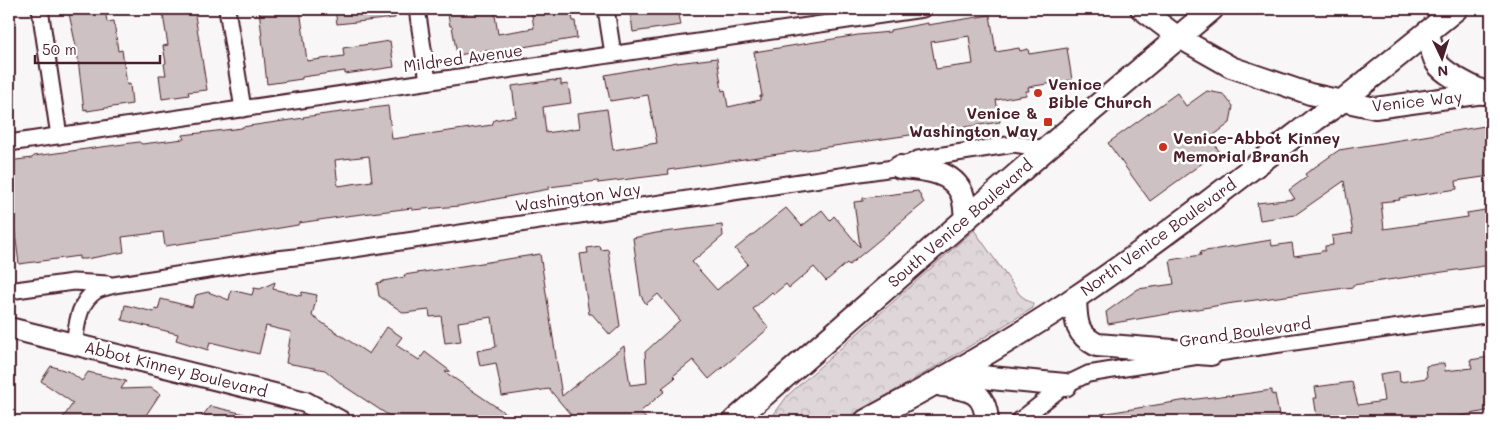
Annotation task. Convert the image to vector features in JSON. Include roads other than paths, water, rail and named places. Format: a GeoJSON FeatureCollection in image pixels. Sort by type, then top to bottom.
{"type":"FeatureCollection","features":[{"type":"Feature","properties":{"kind":"main road","name":"South Venice Boulevard"},"geometry":{"type":"LineString","coordinates":[[734,421],[1046,149],[1212,9]]}},
{"type":"Feature","properties":{"kind":"main road","name":"North Venice Boulevard"},"geometry":{"type":"LineString","coordinates":[[866,421],[936,384],[1075,298],[1342,101],[1456,9]]}},
{"type":"Feature","properties":{"kind":"main road"},"geometry":{"type":"LineString","coordinates":[[1428,32],[1433,54],[1438,64],[1450,74],[1488,93]]}},
{"type":"Feature","properties":{"kind":"main road"},"geometry":{"type":"LineString","coordinates":[[900,167],[926,169],[945,175],[957,186],[962,194],[966,218]]}},
{"type":"Feature","properties":{"kind":"main road"},"geometry":{"type":"LineString","coordinates":[[1075,298],[1076,322],[1079,329],[1087,340],[1097,345],[1211,354]]}},
{"type":"Feature","properties":{"kind":"main road"},"geometry":{"type":"LineString","coordinates":[[956,372],[991,378],[1065,385]]}},
{"type":"Feature","properties":{"kind":"main road"},"geometry":{"type":"LineString","coordinates":[[936,384],[966,388],[974,392],[987,409],[988,421]]}},
{"type":"Feature","properties":{"kind":"street"},"geometry":{"type":"LineString","coordinates":[[40,9],[58,136]]}},
{"type":"Feature","properties":{"kind":"street"},"geometry":{"type":"LineString","coordinates":[[227,9],[243,109]]}},
{"type":"Feature","properties":{"kind":"street"},"geometry":{"type":"LineString","coordinates":[[417,9],[428,81]]}},
{"type":"Feature","properties":{"kind":"street"},"geometry":{"type":"LineString","coordinates":[[606,9],[613,54]]}},
{"type":"Feature","properties":{"kind":"street","name":"Mildred Avenue"},"geometry":{"type":"LineString","coordinates":[[9,143],[613,54],[875,12],[923,9]]}},
{"type":"Feature","properties":{"kind":"street","name":"Venice Way"},"geometry":{"type":"LineString","coordinates":[[1141,9],[1178,36],[1231,67],[1286,87],[1342,101],[1375,108],[1488,93]]}},
{"type":"Feature","properties":{"kind":"street","name":"Washington Way"},"geometry":{"type":"LineString","coordinates":[[74,344],[78,318],[85,300],[96,290],[114,285],[277,259],[900,167],[918,159],[1014,144],[1046,149]]}},
{"type":"Feature","properties":{"kind":"street","name":"Washington Way"},"geometry":{"type":"LineString","coordinates":[[9,291],[73,282],[114,285]]}},
{"type":"Feature","properties":{"kind":"street","name":"Grand Boulevard"},"geometry":{"type":"LineString","coordinates":[[1019,421],[1065,385],[1088,374],[1211,354],[1491,314]]}},
{"type":"Feature","properties":{"kind":"street","name":"Abbot Kinney Boulevard"},"geometry":{"type":"LineString","coordinates":[[9,328],[305,402],[340,421]]}},
{"type":"Feature","properties":{"kind":"place","name":"Venice Bible Church"},"geometry":{"type":"Point","coordinates":[1038,93]}},
{"type":"Feature","properties":{"kind":"place","name":"Venice & Washington Way"},"geometry":{"type":"Point","coordinates":[1048,122]}},
{"type":"Feature","properties":{"kind":"place","name":"Venice-Abbot Kinney Memorial Branch"},"geometry":{"type":"Point","coordinates":[1163,147]}}]}
